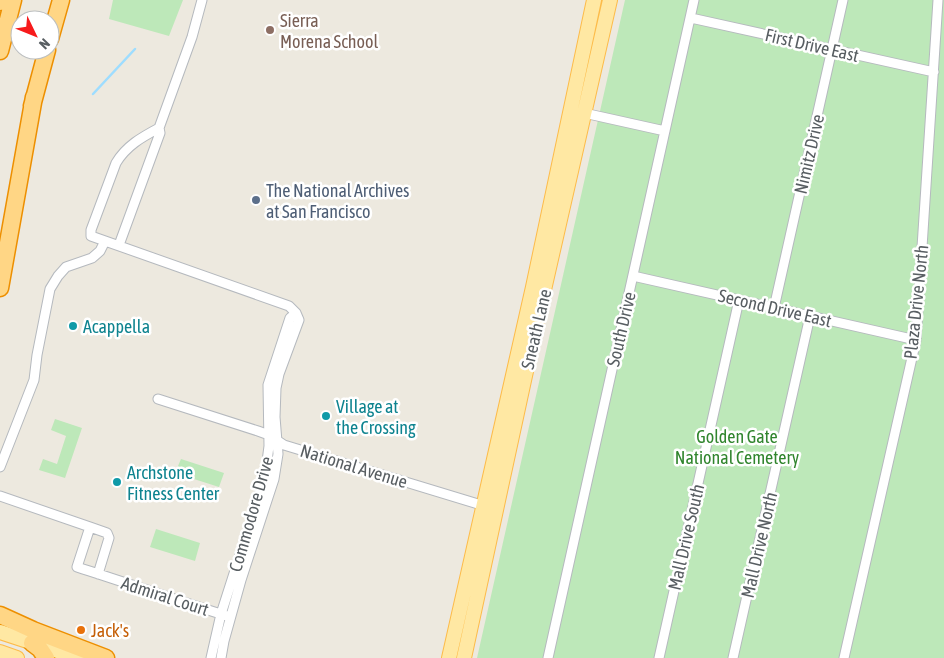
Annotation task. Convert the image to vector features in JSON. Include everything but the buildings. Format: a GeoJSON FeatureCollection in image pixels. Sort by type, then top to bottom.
{"type":"FeatureCollection","features":[{"type":"Feature","properties":{"kind":"highway"},"geometry":{"type":"LineString","coordinates":[[0,51],[13,0]]}},
{"type":"Feature","properties":{"kind":"highway"},"geometry":{"type":"LineString","coordinates":[[0,237],[44,60]]}},
{"type":"Feature","properties":{"kind":"highway"},"geometry":{"type":"LineString","coordinates":[[0,288],[34,97]]}},
{"type":"Feature","properties":{"kind":"highway"},"geometry":{"type":"LineString","coordinates":[[0,615],[39,633],[106,658]]}},
{"type":"Feature","properties":{"kind":"highway"},"geometry":{"type":"LineString","coordinates":[[32,643],[40,649],[46,658]]}},
{"type":"Feature","properties":{"kind":"main road","name":"Sneath Lane"},"geometry":{"type":"LineString","coordinates":[[449,658],[534,280],[594,0]]}},
{"type":"Feature","properties":{"kind":"main road","name":"Sneath Lane"},"geometry":{"type":"LineString","coordinates":[[464,658],[610,0]]}},
{"type":"Feature","properties":{"kind":"main road"},"geometry":{"type":"LineString","coordinates":[[0,632],[79,658]]}},
{"type":"Feature","properties":{"kind":"main road"},"geometry":{"type":"LineString","coordinates":[[0,652],[17,658]]}},
{"type":"Feature","properties":{"kind":"street"},"geometry":{"type":"LineString","coordinates":[[118,245],[160,133],[159,128],[192,38],[202,0]]}},
{"type":"Feature","properties":{"kind":"street","name":"South Drive"},"geometry":{"type":"LineString","coordinates":[[548,658],[694,0]]}},
{"type":"Feature","properties":{"kind":"street","name":"Nimitz Drive"},"geometry":{"type":"LineString","coordinates":[[774,308],[843,0]]}},
{"type":"Feature","properties":{"kind":"street","name":"Plaza Drive North"},"geometry":{"type":"LineString","coordinates":[[844,658],[916,340],[938,0]]}},
{"type":"Feature","properties":{"kind":"street","name":"First Drive East"},"geometry":{"type":"LineString","coordinates":[[690,18],[934,72]]}},
{"type":"Feature","properties":{"kind":"street"},"geometry":{"type":"LineString","coordinates":[[584,113],[665,131]]}},
{"type":"Feature","properties":{"kind":"street"},"geometry":{"type":"LineString","coordinates":[[159,128],[138,140],[121,155],[116,163],[94,222],[91,236],[289,306],[296,313]]}},
{"type":"Feature","properties":{"kind":"street"},"geometry":{"type":"LineString","coordinates":[[0,467],[34,380],[50,290],[58,276],[66,268],[92,258],[100,251],[105,241]]}},
{"type":"Feature","properties":{"kind":"street","name":"Second Drive East"},"geometry":{"type":"LineString","coordinates":[[633,276],[916,340]]}},
{"type":"Feature","properties":{"kind":"street","name":"Mall Drive South"},"geometry":{"type":"LineString","coordinates":[[659,658],[739,300]]}},
{"type":"Feature","properties":{"kind":"street","name":"Commodore Drive"},"geometry":{"type":"LineString","coordinates":[[211,658],[221,614],[256,520],[274,479],[278,454],[275,417],[276,388],[279,374],[299,320],[296,313],[290,318],[268,385],[268,461],[256,520],[221,658]]}},
{"type":"Feature","properties":{"kind":"street","name":"Mall Drive North"},"geometry":{"type":"LineString","coordinates":[[733,658],[810,316]]}},
{"type":"Feature","properties":{"kind":"street","name":"National Avenue"},"geometry":{"type":"LineString","coordinates":[[158,399],[269,435],[288,446],[496,510]]}},
{"type":"Feature","properties":{"kind":"street"},"geometry":{"type":"LineString","coordinates":[[0,496],[90,527]]}},
{"type":"Feature","properties":{"kind":"street","name":"Admiral Court"},"geometry":{"type":"LineString","coordinates":[[98,574],[109,538],[107,533],[90,527],[76,567],[232,617]]}},
{"type":"Feature","properties":{"kind":"green space"},"geometry":{"type":"Polygon","coordinates":[[[113,0],[183,0],[169,36],[109,19],[113,0]]]}},
{"type":"Feature","properties":{"kind":"green space","name":"Golden Gate National Cemetery"},"geometry":{"type":"Polygon","coordinates":[[[625,0],[944,0],[944,658],[477,658],[625,0]]]}},
{"type":"Feature","properties":{"kind":"green space"},"geometry":{"type":"Polygon","coordinates":[[[55,419],[82,428],[65,478],[39,470],[43,459],[57,464],[66,436],[51,430],[55,419]]]}},
{"type":"Feature","properties":{"kind":"green space"},"geometry":{"type":"Polygon","coordinates":[[[181,459],[224,473],[219,487],[175,473],[181,459]]]}},
{"type":"Feature","properties":{"kind":"green space"},"geometry":{"type":"Polygon","coordinates":[[[156,529],[200,543],[195,561],[150,547],[156,529]]]}},
{"type":"Feature","properties":{"kind":"waterway"},"geometry":{"type":"LineString","coordinates":[[93,94],[135,49]]}},
{"type":"Feature","properties":{"kind":"place","name":"Sierra Morena School"},"geometry":{"type":"Point","coordinates":[270,30]}},
{"type":"Feature","properties":{"kind":"place","name":"The National Archives at San Francisco"},"geometry":{"type":"Point","coordinates":[256,200]}},
{"type":"Feature","properties":{"kind":"place","name":"Acappella"},"geometry":{"type":"Point","coordinates":[73,326]}},
{"type":"Feature","properties":{"kind":"place","name":"Village at the Crossing"},"geometry":{"type":"Point","coordinates":[326,416]}},
{"type":"Feature","properties":{"kind":"place","name":"Archstone Fitness Center"},"geometry":{"type":"Point","coordinates":[117,482]}},
{"type":"Feature","properties":{"kind":"place","name":"Jack's"},"geometry":{"type":"Point","coordinates":[81,630]}}]}
